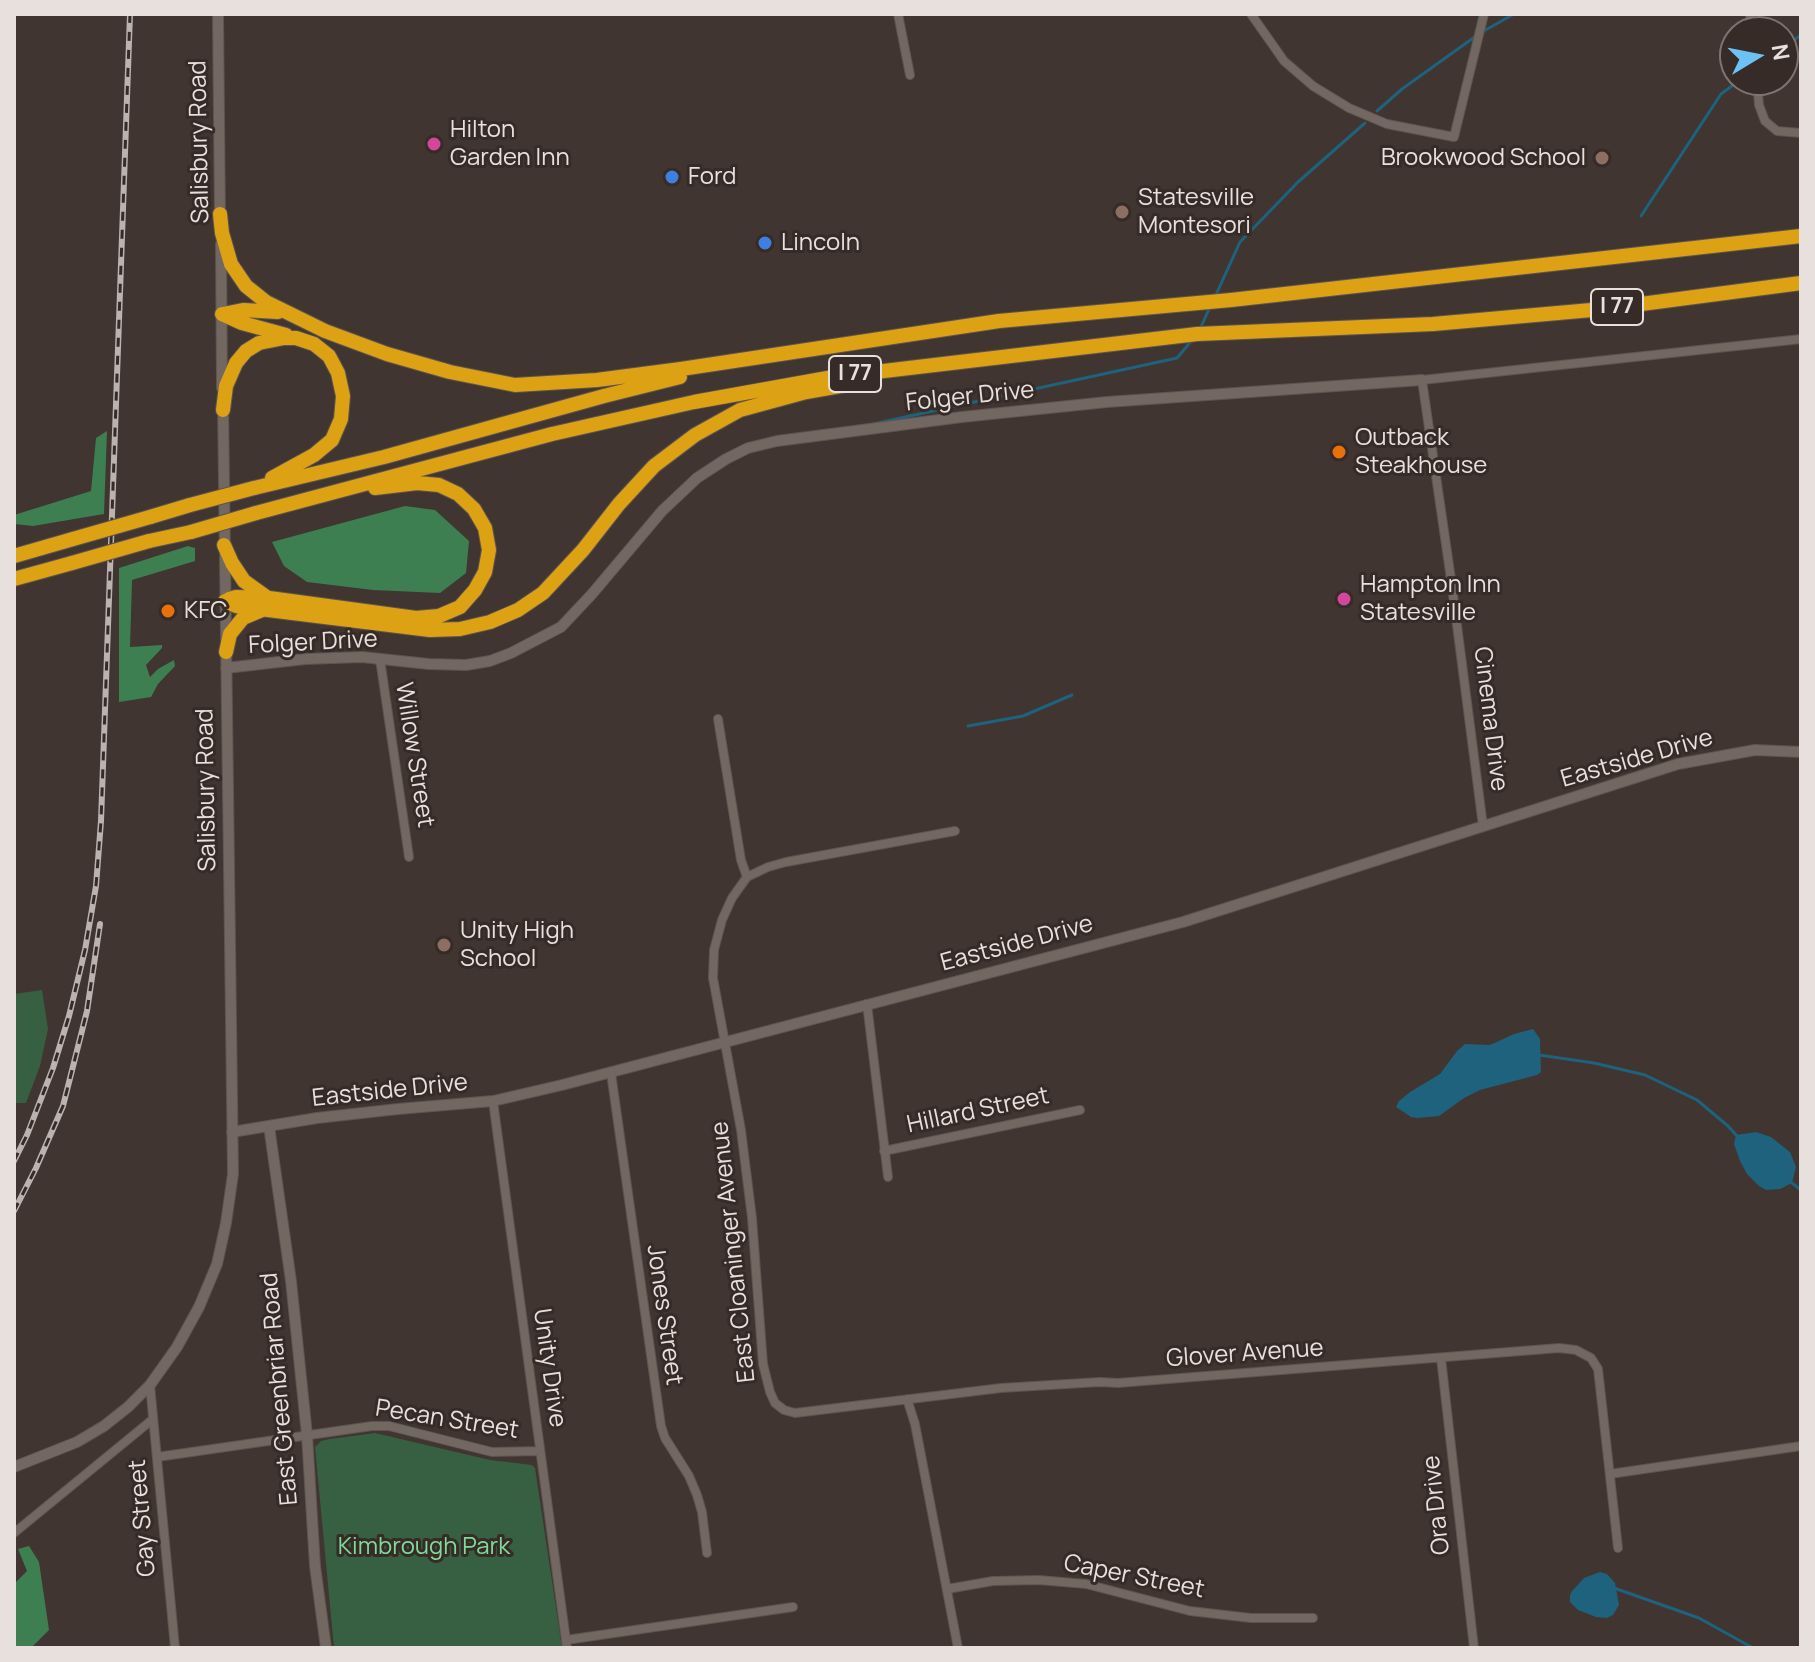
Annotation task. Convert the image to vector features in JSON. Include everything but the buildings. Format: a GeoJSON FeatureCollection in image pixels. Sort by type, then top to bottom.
{"type":"FeatureCollection","features":[{"type":"Feature","properties":{"kind":"highway"},"geometry":{"type":"LineString","coordinates":[[220,214],[231,264],[246,286],[266,302],[325,331],[387,354],[450,372],[515,385],[597,380],[766,356]]}},
{"type":"Feature","properties":{"kind":"highway","name":"I 77"},"geometry":{"type":"LineString","coordinates":[[14,556],[190,505],[766,356],[999,321],[1231,300],[1801,236]]}},
{"type":"Feature","properties":{"kind":"highway","name":"I 77"},"geometry":{"type":"LineString","coordinates":[[14,579],[552,434],[694,402],[833,377],[1197,334],[1433,324],[1603,309],[1801,283]]}},
{"type":"Feature","properties":{"kind":"highway"},"geometry":{"type":"LineString","coordinates":[[222,314],[267,310],[290,315]]}},
{"type":"Feature","properties":{"kind":"highway"},"geometry":{"type":"LineString","coordinates":[[222,314],[314,344],[329,356],[338,373],[343,396],[341,419],[332,440],[314,455],[254,488]]}},
{"type":"Feature","properties":{"kind":"highway"},"geometry":{"type":"LineString","coordinates":[[223,410],[226,386],[236,363],[246,351],[274,339],[296,338]]}},
{"type":"Feature","properties":{"kind":"highway"},"geometry":{"type":"LineString","coordinates":[[224,545],[244,581],[266,604],[430,630],[460,629],[490,622],[518,610],[543,593],[654,466],[695,435],[740,410],[806,392],[1054,351]]}},
{"type":"Feature","properties":{"kind":"highway"},"geometry":{"type":"LineString","coordinates":[[225,601],[236,606],[266,604],[427,618],[460,607],[485,572],[489,550],[485,528],[474,509],[458,494],[439,485],[417,483],[352,491],[289,504]]}},
{"type":"Feature","properties":{"kind":"highway"},"geometry":{"type":"LineString","coordinates":[[226,652],[230,634],[243,618],[266,604]]}},
{"type":"Feature","properties":{"kind":"street","name":"Salisbury Road"},"geometry":{"type":"LineString","coordinates":[[14,1467],[77,1442],[104,1426],[150,1385],[177,1347],[199,1307],[217,1264],[233,1174],[218,14]]}},
{"type":"Feature","properties":{"kind":"street"},"geometry":{"type":"LineString","coordinates":[[898,14],[910,75]]}},
{"type":"Feature","properties":{"kind":"street"},"geometry":{"type":"LineString","coordinates":[[1251,14],[1284,61],[1313,86],[1349,108],[1387,124],[1454,137],[1484,14]]}},
{"type":"Feature","properties":{"kind":"street"},"geometry":{"type":"LineString","coordinates":[[1758,96],[1765,121],[1777,131],[1801,133]]}},
{"type":"Feature","properties":{"kind":"street","name":"Folger Drive"},"geometry":{"type":"LineString","coordinates":[[226,668],[305,659],[362,657],[429,664],[466,665],[490,661],[561,627],[662,511],[697,478],[748,448],[777,441],[1107,402],[1422,380],[1801,339]]}},
{"type":"Feature","properties":{"kind":"street","name":"Cinema Drive"},"geometry":{"type":"LineString","coordinates":[[1422,380],[1483,826]]}},
{"type":"Feature","properties":{"kind":"street","name":"Willow Street"},"geometry":{"type":"LineString","coordinates":[[380,659],[409,857]]}},
{"type":"Feature","properties":{"kind":"street"},"geometry":{"type":"LineString","coordinates":[[718,719],[741,860],[747,877],[786,862],[955,831]]}},
{"type":"Feature","properties":{"kind":"street","name":"Eastside Drive"},"geometry":{"type":"LineString","coordinates":[[232,1132],[317,1118],[493,1101],[611,1073],[1183,922],[1678,764],[1755,750],[1801,752]]}},
{"type":"Feature","properties":{"kind":"street","name":"East Cloaninger Avenue"},"geometry":{"type":"LineString","coordinates":[[747,877],[732,898],[722,920],[714,950],[713,978],[741,1130],[752,1218],[763,1364],[770,1392],[775,1403],[795,1413],[907,1399]]}},
{"type":"Feature","properties":{"kind":"street"},"geometry":{"type":"LineString","coordinates":[[867,1004],[888,1177]]}},
{"type":"Feature","properties":{"kind":"street","name":"Jones Street"},"geometry":{"type":"LineString","coordinates":[[611,1073],[658,1411],[665,1438],[697,1495],[707,1553]]}},
{"type":"Feature","properties":{"kind":"street","name":"Unity Drive"},"geometry":{"type":"LineString","coordinates":[[493,1101],[567,1644],[793,1607]]}},
{"type":"Feature","properties":{"kind":"street","name":"Hillard Street"},"geometry":{"type":"LineString","coordinates":[[884,1151],[1080,1110]]}},
{"type":"Feature","properties":{"kind":"street","name":"East Greenbriar Road"},"geometry":{"type":"LineString","coordinates":[[269,1126],[291,1281],[307,1435],[315,1566],[326,1648]]}},
{"type":"Feature","properties":{"kind":"street","name":"Glover Avenue"},"geometry":{"type":"LineString","coordinates":[[907,1399],[1001,1388],[1118,1383],[1559,1348],[1585,1354],[1598,1369],[1610,1474]]}},
{"type":"Feature","properties":{"kind":"street","name":"Ora Drive"},"geometry":{"type":"LineString","coordinates":[[1441,1358],[1474,1648]]}},
{"type":"Feature","properties":{"kind":"street","name":"Gay Street"},"geometry":{"type":"LineString","coordinates":[[150,1385],[175,1648]]}},
{"type":"Feature","properties":{"kind":"street"},"geometry":{"type":"LineString","coordinates":[[907,1399],[915,1424],[958,1648]]}},
{"type":"Feature","properties":{"kind":"street"},"geometry":{"type":"LineString","coordinates":[[14,1533],[153,1419]]}},
{"type":"Feature","properties":{"kind":"street","name":"Pecan Street"},"geometry":{"type":"LineString","coordinates":[[157,1457],[372,1426],[389,1426],[492,1452],[540,1451]]}},
{"type":"Feature","properties":{"kind":"street"},"geometry":{"type":"LineString","coordinates":[[1618,1548],[1610,1474],[1801,1446]]}},
{"type":"Feature","properties":{"kind":"street","name":"Caper Street"},"geometry":{"type":"LineString","coordinates":[[947,1589],[993,1581],[1039,1580],[1086,1584],[1190,1611],[1251,1618],[1313,1618]]}},
{"type":"Feature","properties":{"kind":"green space"},"geometry":{"type":"Polygon","coordinates":[[[107,431],[104,514],[33,526],[14,524],[14,515],[91,491],[96,438],[107,431]]]}},
{"type":"Feature","properties":{"kind":"green space"},"geometry":{"type":"Polygon","coordinates":[[[405,506],[435,510],[469,541],[466,573],[440,593],[373,590],[307,582],[284,566],[272,542],[405,506]]]}},
{"type":"Feature","properties":{"kind":"green space"},"geometry":{"type":"Polygon","coordinates":[[[188,546],[195,548],[195,561],[132,580],[130,647],[162,645],[146,665],[150,677],[174,660],[175,666],[158,684],[151,697],[119,702],[119,568],[188,546]]]}},
{"type":"Feature","properties":{"kind":"green space"},"geometry":{"type":"Polygon","coordinates":[[[42,990],[48,1029],[40,1066],[26,1103],[14,1103],[14,994],[42,990]]]}},
{"type":"Feature","properties":{"kind":"green space","name":"Kimbrough Park"},"geometry":{"type":"Polygon","coordinates":[[[375,1433],[535,1468],[562,1648],[334,1648],[315,1447],[321,1441],[375,1433]]]}},
{"type":"Feature","properties":{"kind":"green space"},"geometry":{"type":"Polygon","coordinates":[[[29,1546],[39,1562],[49,1630],[31,1648],[14,1648],[14,1584],[27,1571],[18,1549],[29,1546]]]}},
{"type":"Feature","properties":{"kind":"water"},"geometry":{"type":"Polygon","coordinates":[[[1533,1029],[1540,1039],[1541,1072],[1537,1075],[1480,1090],[1439,1116],[1411,1117],[1396,1107],[1410,1092],[1440,1074],[1465,1044],[1490,1045],[1533,1029]]]}},
{"type":"Feature","properties":{"kind":"water"},"geometry":{"type":"Polygon","coordinates":[[[1756,1132],[1771,1137],[1790,1152],[1796,1167],[1792,1183],[1780,1189],[1766,1190],[1747,1174],[1734,1144],[1736,1135],[1756,1132]]]}},
{"type":"Feature","properties":{"kind":"water"},"geometry":{"type":"Polygon","coordinates":[[[1600,1572],[1607,1574],[1615,1583],[1619,1605],[1607,1618],[1578,1610],[1570,1602],[1572,1591],[1584,1578],[1600,1572]]]}},
{"type":"Feature","properties":{"kind":"waterway"},"geometry":{"type":"LineString","coordinates":[[1482,32],[1514,14]]}},
{"type":"Feature","properties":{"kind":"waterway"},"geometry":{"type":"LineString","coordinates":[[1377,111],[1402,89],[1476,36]]}},
{"type":"Feature","properties":{"kind":"waterway"},"geometry":{"type":"LineString","coordinates":[[1641,216],[1720,96]]}},
{"type":"Feature","properties":{"kind":"waterway"},"geometry":{"type":"LineString","coordinates":[[1215,297],[1240,242],[1298,182],[1365,123]]}},
{"type":"Feature","properties":{"kind":"waterway"},"geometry":{"type":"LineString","coordinates":[[1200,329],[1210,307]]}},
{"type":"Feature","properties":{"kind":"waterway"},"geometry":{"type":"LineString","coordinates":[[873,424],[1177,358],[1193,339]]}},
{"type":"Feature","properties":{"kind":"waterway"},"geometry":{"type":"LineString","coordinates":[[968,726],[1023,716],[1072,695]]}},
{"type":"Feature","properties":{"kind":"waterway"},"geometry":{"type":"LineString","coordinates":[[1539,1055],[1645,1075],[1697,1100],[1737,1136]]}},
{"type":"Feature","properties":{"kind":"waterway"},"geometry":{"type":"LineString","coordinates":[[1792,1183],[1801,1190]]}},
{"type":"Feature","properties":{"kind":"waterway"},"geometry":{"type":"LineString","coordinates":[[1614,1588],[1699,1618],[1753,1648]]}},
{"type":"Feature","properties":{"kind":"railway"},"geometry":{"type":"LineString","coordinates":[[14,1161],[53,1068],[69,1016],[96,886],[101,821],[130,14]]}},
{"type":"Feature","properties":{"kind":"railway"},"geometry":{"type":"LineString","coordinates":[[14,1211],[63,1106],[87,1011],[100,924]]}},
{"type":"Feature","properties":{"kind":"place","name":"Hilton Garden Inn"},"geometry":{"type":"Point","coordinates":[434,144]}},
{"type":"Feature","properties":{"kind":"place","name":"Brookwood School"},"geometry":{"type":"Point","coordinates":[1602,158]}},
{"type":"Feature","properties":{"kind":"place","name":"Ford"},"geometry":{"type":"Point","coordinates":[672,177]}},
{"type":"Feature","properties":{"kind":"place","name":"Statesville Montesori"},"geometry":{"type":"Point","coordinates":[1122,212]}},
{"type":"Feature","properties":{"kind":"place","name":"Lincoln"},"geometry":{"type":"Point","coordinates":[765,243]}},
{"type":"Feature","properties":{"kind":"place","name":"Outback Steakhouse"},"geometry":{"type":"Point","coordinates":[1339,452]}},
{"type":"Feature","properties":{"kind":"place","name":"Hampton Inn Statesville"},"geometry":{"type":"Point","coordinates":[1344,599]}},
{"type":"Feature","properties":{"kind":"place","name":"KFC"},"geometry":{"type":"Point","coordinates":[168,611]}},
{"type":"Feature","properties":{"kind":"place","name":"Unity High School"},"geometry":{"type":"Point","coordinates":[444,945]}}]}
